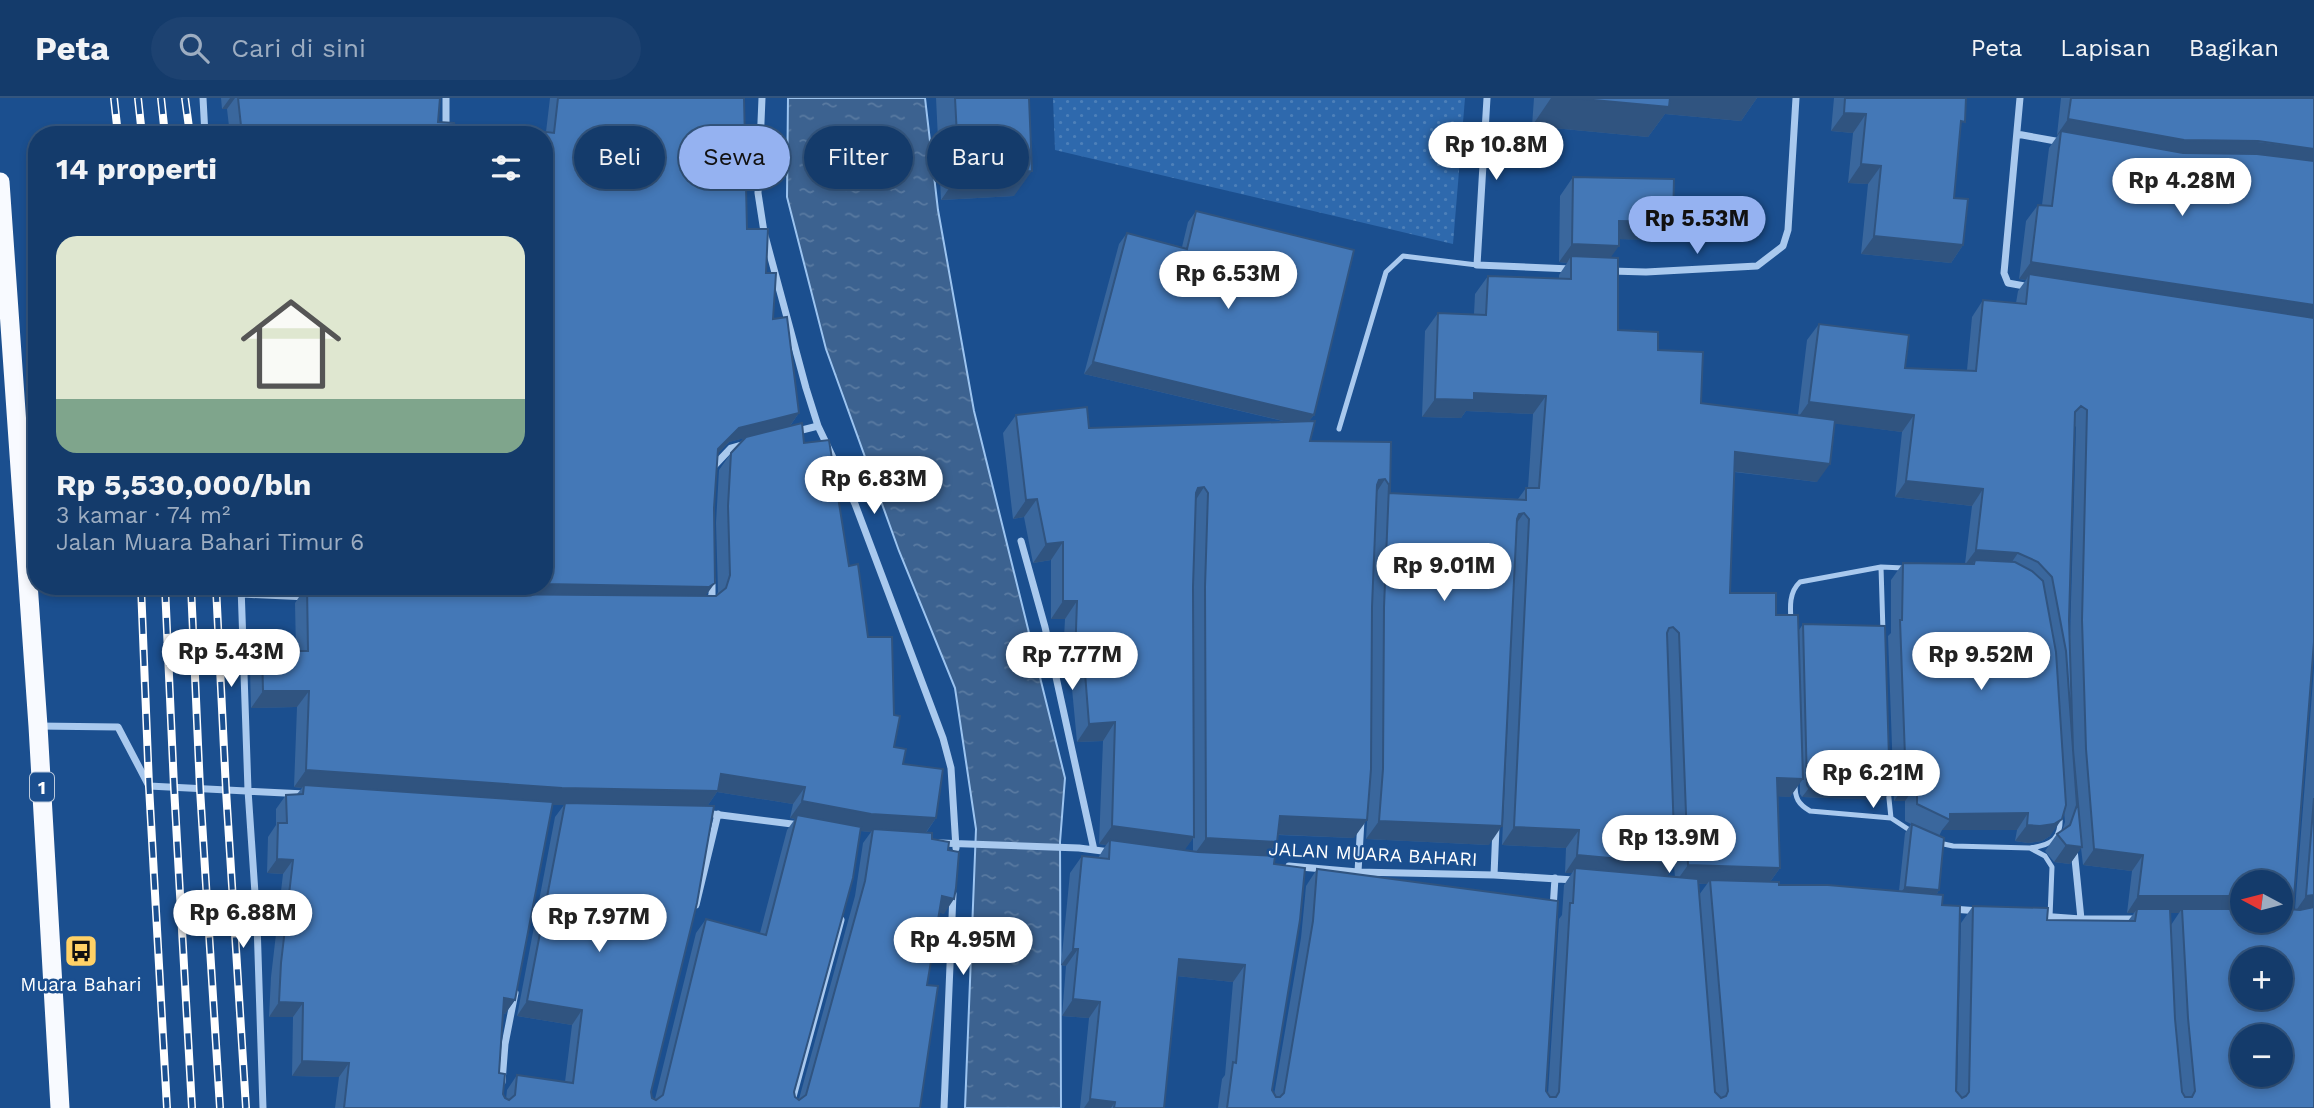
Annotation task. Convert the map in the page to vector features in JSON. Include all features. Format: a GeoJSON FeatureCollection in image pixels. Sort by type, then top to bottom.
{"type":"FeatureCollection","features":[{"type":"Feature","properties":{"kind":"highway","name":"1"},"geometry":{"type":"LineString","coordinates":[[0,182],[28,583]]}},
{"type":"Feature","properties":{"kind":"highway","name":"1"},"geometry":{"type":"LineString","coordinates":[[29,595],[60,1108]]}},
{"type":"Feature","properties":{"kind":"street"},"geometry":{"type":"LineString","coordinates":[[202,98],[204,126]]}},
{"type":"Feature","properties":{"kind":"street"},"geometry":{"type":"LineString","coordinates":[[446,98],[446,126]]}},
{"type":"Feature","properties":{"kind":"street"},"geometry":{"type":"LineString","coordinates":[[762,98],[758,193],[764,232],[818,426],[855,504],[943,738],[951,768],[960,844],[956,856]]}},
{"type":"Feature","properties":{"kind":"street"},"geometry":{"type":"LineString","coordinates":[[1487,98],[1477,265],[1581,270]]}},
{"type":"Feature","properties":{"kind":"street"},"geometry":{"type":"LineString","coordinates":[[1606,271],[1757,267],[1783,246],[1788,230],[1796,98]]}},
{"type":"Feature","properties":{"kind":"street"},"geometry":{"type":"LineString","coordinates":[[2020,98],[2004,273],[2008,283],[2039,289]]}},
{"type":"Feature","properties":{"kind":"street"},"geometry":{"type":"LineString","coordinates":[[2017,134],[2064,143]]}},
{"type":"Feature","properties":{"kind":"street"},"geometry":{"type":"LineString","coordinates":[[784,434],[818,426]]}},
{"type":"Feature","properties":{"kind":"street"},"geometry":{"type":"LineString","coordinates":[[711,475],[713,467],[727,451],[751,442]]}},
{"type":"Feature","properties":{"kind":"street"},"geometry":{"type":"LineString","coordinates":[[1021,541],[1045,627],[1094,850]]}},
{"type":"Feature","properties":{"kind":"street"},"geometry":{"type":"LineString","coordinates":[[701,608],[712,596],[712,578]]}},
{"type":"Feature","properties":{"kind":"street"},"geometry":{"type":"LineString","coordinates":[[241,595],[263,1108]]}},
{"type":"Feature","properties":{"kind":"street"},"geometry":{"type":"LineString","coordinates":[[296,595],[318,597]]}},
{"type":"Feature","properties":{"kind":"street"},"geometry":{"type":"LineString","coordinates":[[38,726],[118,727],[149,786],[317,795]]}},
{"type":"Feature","properties":{"kind":"street"},"geometry":{"type":"LineString","coordinates":[[1358,872],[1362,811]]}},
{"type":"Feature","properties":{"kind":"street"},"geometry":{"type":"LineString","coordinates":[[690,813],[718,814],[813,827]]}},
{"type":"Feature","properties":{"kind":"street"},"geometry":{"type":"LineString","coordinates":[[694,916],[718,814]]}},
{"type":"Feature","properties":{"kind":"street"},"geometry":{"type":"LineString","coordinates":[[1494,875],[1496,821]]}},
{"type":"Feature","properties":{"kind":"street"},"geometry":{"type":"LineString","coordinates":[[2073,835],[2081,919]]}},
{"type":"Feature","properties":{"kind":"street"},"geometry":{"type":"LineString","coordinates":[[932,842],[1079,848],[1121,854]]}},
{"type":"Feature","properties":{"kind":"street","name":"JALAN MUARA BAHARI"},"geometry":{"type":"LineString","coordinates":[[1275,866],[1580,881]]}},
{"type":"Feature","properties":{"kind":"street"},"geometry":{"type":"LineString","coordinates":[[1300,879],[1301,867]]}},
{"type":"Feature","properties":{"kind":"street"},"geometry":{"type":"LineString","coordinates":[[1553,917],[1555,878]]}},
{"type":"Feature","properties":{"kind":"street"},"geometry":{"type":"LineString","coordinates":[[944,1108],[954,882]]}},
{"type":"Feature","properties":{"kind":"street"},"geometry":{"type":"LineString","coordinates":[[790,1108],[845,907]]}},
{"type":"Feature","properties":{"kind":"street"},"geometry":{"type":"LineString","coordinates":[[1942,908],[1983,912]]}},
{"type":"Feature","properties":{"kind":"street"},"geometry":{"type":"LineString","coordinates":[[1955,922],[1956,909]]}},
{"type":"Feature","properties":{"kind":"street"},"geometry":{"type":"LineString","coordinates":[[2037,916],[2151,919]]}},
{"type":"Feature","properties":{"kind":"street"},"geometry":{"type":"LineString","coordinates":[[501,1089],[505,1044],[516,987]]}},
{"type":"Feature","properties":{"kind":"lane"},"geometry":{"type":"LineString","coordinates":[[1339,429],[1386,272],[1404,256],[1477,265]]}},
{"type":"Feature","properties":{"kind":"lane"},"geometry":{"type":"LineString","coordinates":[[1881,567],[1883,634]]}},
{"type":"Feature","properties":{"kind":"lane"},"geometry":{"type":"LineString","coordinates":[[1791,634],[1792,595],[1794,587],[1800,582],[1881,567],[1909,569]]}},
{"type":"Feature","properties":{"kind":"lane"},"geometry":{"type":"LineString","coordinates":[[1887,780],[1891,818]]}},
{"type":"Feature","properties":{"kind":"lane"},"geometry":{"type":"LineString","coordinates":[[1794,782],[1795,796],[1801,806],[1810,811],[1891,818],[1919,836]]}},
{"type":"Feature","properties":{"kind":"lane"},"geometry":{"type":"LineString","coordinates":[[1933,842],[1953,846],[2030,848],[2049,845],[2057,836],[2060,809]]}},
{"type":"Feature","properties":{"kind":"lane"},"geometry":{"type":"LineString","coordinates":[[2030,848],[2045,856],[2052,867],[2050,917]]}},
{"type":"Feature","properties":{"kind":"shaded area"},"geometry":{"type":"Polygon","coordinates":[[[1053,98],[1465,98],[1453,244],[1055,150],[1053,98]]]}},
{"type":"Feature","properties":{"kind":"water"},"geometry":{"type":"Polygon","coordinates":[[[788,98],[925,98],[928,126],[927,189],[936,189],[974,411],[1065,778],[1060,842],[1061,1108],[965,1108],[976,829],[955,688],[899,551],[826,349],[787,197],[787,189],[790,189],[790,126],[788,126],[788,98]]]}},
{"type":"Feature","properties":{"kind":"building"},"geometry":{"type":"Polygon","coordinates":[[[238,98],[440,98],[438,122],[454,123],[455,126],[241,126],[238,98]]]}},
{"type":"Feature","properties":{"kind":"building"},"geometry":{"type":"Polygon","coordinates":[[[558,98],[744,98],[745,126],[679,126],[679,189],[746,189],[747,229],[768,229],[766,273],[776,273],[773,319],[787,317],[799,413],[739,428],[718,449],[714,508],[715,583],[709,587],[553,584],[553,133],[558,98]]]}},
{"type":"Feature","properties":{"kind":"building"},"geometry":{"type":"Polygon","coordinates":[[[955,98],[1029,98],[1032,171],[1029,171],[1029,126],[956,126],[955,98]]]}},
{"type":"Feature","properties":{"kind":"building"},"geometry":{"type":"Polygon","coordinates":[[[1572,98],[1670,98],[1669,107],[1572,98]]]}},
{"type":"Feature","properties":{"kind":"building"},"geometry":{"type":"Polygon","coordinates":[[[1845,98],[1966,98],[1965,122],[1961,121],[1954,198],[1968,199],[1963,245],[1874,236],[1881,166],[1861,164],[1866,114],[1844,113],[1845,98]]]}},
{"type":"Feature","properties":{"kind":"building"},"geometry":{"type":"Polygon","coordinates":[[[2071,98],[2314,98],[2314,149],[2258,141],[2184,140],[2068,119],[2071,98]]]}},
{"type":"Feature","properties":{"kind":"building"},"geometry":{"type":"Polygon","coordinates":[[[2061,131],[2183,153],[2257,154],[2314,161],[2314,305],[2031,262],[2038,205],[2052,206],[2061,131]]]}},
{"type":"Feature","properties":{"kind":"building"},"geometry":{"type":"Polygon","coordinates":[[[1573,177],[1674,179],[1673,222],[1619,221],[1619,246],[1572,244],[1573,177]]]}},
{"type":"Feature","properties":{"kind":"building"},"geometry":{"type":"Polygon","coordinates":[[[1196,211],[1354,250],[1314,415],[1093,362],[1127,233],[1187,249],[1196,211]]]}},
{"type":"Feature","properties":{"kind":"building"},"geometry":{"type":"Polygon","coordinates":[[[1571,256],[1618,258],[1618,330],[1658,332],[1658,350],[1703,352],[1701,403],[1835,420],[1830,464],[1735,452],[1730,593],[1776,593],[1776,615],[1798,615],[1803,779],[1777,778],[1780,868],[1688,865],[1679,633],[1673,627],[1669,628],[1667,633],[1675,864],[1577,855],[1579,830],[1514,827],[1529,519],[1524,513],[1519,514],[1517,519],[1502,826],[1379,821],[1383,769],[1384,607],[1389,485],[1385,479],[1379,480],[1377,485],[1372,607],[1371,769],[1367,820],[1280,816],[1277,842],[1206,838],[1205,587],[1208,493],[1204,487],[1198,488],[1196,493],[1193,587],[1194,837],[1112,826],[1115,722],[1089,724],[1084,660],[1075,659],[1077,601],[1063,601],[1063,542],[1046,544],[1037,499],[1026,500],[1016,415],[1087,407],[1089,428],[1315,421],[1310,441],[1391,442],[1390,493],[1526,500],[1526,488],[1539,488],[1546,396],[1474,393],[1474,400],[1435,399],[1438,313],[1486,315],[1488,276],[1571,279],[1571,256]]]}},
{"type":"Feature","properties":{"kind":"building"},"geometry":{"type":"Polygon","coordinates":[[[2029,274],[2314,318],[2314,642],[2294,897],[2293,870],[2230,870],[2230,896],[2138,896],[2143,855],[2094,849],[2086,749],[2082,620],[2087,410],[2081,406],[2075,412],[2069,620],[2073,748],[2066,651],[2052,577],[2038,562],[2018,553],[1976,550],[1983,489],[1906,481],[1914,415],[1809,402],[1819,324],[1909,335],[1905,368],[1976,371],[1983,300],[2026,304],[2029,274]]]}},
{"type":"Feature","properties":{"kind":"building"},"geometry":{"type":"Polygon","coordinates":[[[802,423],[804,443],[829,440],[849,566],[858,564],[868,637],[892,637],[894,715],[900,716],[894,747],[906,749],[903,764],[943,769],[936,818],[871,814],[802,801],[805,787],[721,774],[718,791],[562,788],[306,770],[309,691],[263,691],[262,651],[308,651],[307,595],[716,596],[726,588],[730,575],[728,506],[731,453],[746,437],[802,423]]]}},
{"type":"Feature","properties":{"kind":"building"},"geometry":{"type":"Polygon","coordinates":[[[1975,560],[2015,562],[2043,581],[2056,652],[2066,805],[2062,819],[2054,824],[2027,825],[2028,813],[1950,814],[1950,820],[1917,804],[1917,784],[1906,784],[1900,620],[1903,563],[1974,564],[1975,560]]]}},
{"type":"Feature","properties":{"kind":"building"},"geometry":{"type":"Polygon","coordinates":[[[1803,624],[1885,626],[1890,791],[1809,788],[1807,785],[1803,624]]]}},
{"type":"Feature","properties":{"kind":"building"},"geometry":{"type":"Polygon","coordinates":[[[2073,753],[2082,847],[2066,845],[2057,834],[2070,825],[2077,805],[2073,753]]]}},
{"type":"Feature","properties":{"kind":"building"},"geometry":{"type":"Polygon","coordinates":[[[304,785],[553,802],[515,1000],[504,998],[499,1073],[505,1074],[503,1094],[509,1100],[515,1095],[517,1075],[573,1083],[582,1010],[527,1001],[565,803],[714,806],[697,903],[651,1092],[652,1098],[656,1100],[663,1095],[706,919],[766,935],[797,815],[861,827],[853,878],[794,1092],[799,1100],[806,1095],[865,881],[873,829],[932,833],[932,839],[949,842],[948,850],[959,852],[954,899],[942,896],[927,985],[938,986],[920,1108],[344,1108],[349,1063],[302,1061],[303,1003],[279,1002],[293,860],[277,859],[278,823],[287,823],[286,795],[303,794],[304,785]]]}},
{"type":"Feature","properties":{"kind":"building"},"geometry":{"type":"Polygon","coordinates":[[[2314,798],[2314,895],[2306,896],[2314,798]]]}},
{"type":"Feature","properties":{"kind":"building"},"geometry":{"type":"Polygon","coordinates":[[[1912,824],[1944,838],[1939,890],[1905,887],[1912,824]]]}},
{"type":"Feature","properties":{"kind":"building"},"geometry":{"type":"Polygon","coordinates":[[[1110,840],[1198,852],[1275,856],[1274,864],[1305,868],[1300,920],[1272,1090],[1276,1097],[1284,1093],[1313,921],[1317,869],[1558,901],[1546,1091],[1550,1097],[1556,1097],[1559,1092],[1570,903],[1573,903],[1575,868],[1698,879],[1715,1092],[1721,1098],[1726,1096],[1728,1091],[1710,880],[1828,885],[1943,895],[1942,905],[1960,906],[1956,1091],[1962,1098],[1969,1092],[1973,906],[2048,908],[2047,920],[2135,921],[2137,909],[2170,909],[2175,1019],[2182,1092],[2185,1097],[2192,1097],[2195,1091],[2182,909],[2230,909],[2230,933],[2293,933],[2293,909],[2314,907],[2314,1108],[1227,1108],[1233,1062],[1236,1063],[1245,965],[1179,959],[1164,1108],[1114,1108],[1115,1102],[1090,1099],[1100,1002],[1073,999],[1078,949],[1073,949],[1082,856],[1109,859],[1110,840]]]}},
{"type":"Feature","properties":{"kind":"railway"},"geometry":{"type":"LineString","coordinates":[[114,98],[117,126]]}},
{"type":"Feature","properties":{"kind":"railway"},"geometry":{"type":"LineString","coordinates":[[138,98],[141,126]]}},
{"type":"Feature","properties":{"kind":"railway"},"geometry":{"type":"LineString","coordinates":[[161,98],[164,126]]}},
{"type":"Feature","properties":{"kind":"railway"},"geometry":{"type":"LineString","coordinates":[[185,98],[189,126]]}},
{"type":"Feature","properties":{"kind":"railway"},"geometry":{"type":"LineString","coordinates":[[141,595],[167,1108]]}},
{"type":"Feature","properties":{"kind":"railway"},"geometry":{"type":"LineString","coordinates":[[165,595],[192,1108]]}},
{"type":"Feature","properties":{"kind":"railway"},"geometry":{"type":"LineString","coordinates":[[191,595],[200,789],[220,1108]]}},
{"type":"Feature","properties":{"kind":"railway"},"geometry":{"type":"LineString","coordinates":[[216,595],[246,1108]]}},
{"type":"Feature","properties":{"kind":"place","name":"Muara Bahari"},"geometry":{"type":"Point","coordinates":[81,951]}}]}
